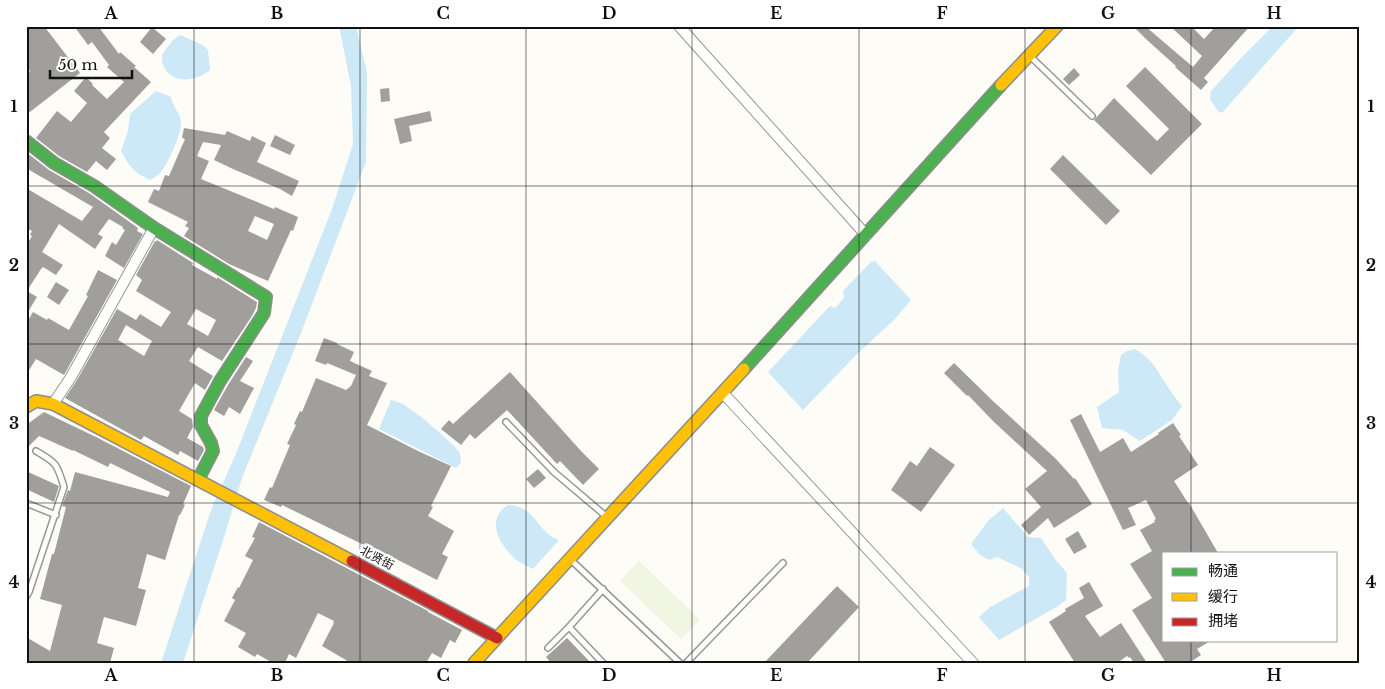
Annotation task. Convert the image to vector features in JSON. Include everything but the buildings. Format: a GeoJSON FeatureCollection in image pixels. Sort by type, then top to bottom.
{"type":"FeatureCollection","features":[{"type":"Feature","properties":{"kind":"street"},"geometry":{"type":"LineString","coordinates":[[679,26],[866,235]]}},
{"type":"Feature","properties":{"kind":"street"},"geometry":{"type":"LineString","coordinates":[[474,663],[1058,26]]}},
{"type":"Feature","properties":{"kind":"street"},"geometry":{"type":"LineString","coordinates":[[26,141],[54,163],[94,186],[154,228],[266,297],[264,313],[220,381],[201,416],[201,425],[211,443],[213,451],[198,480],[53,404],[36,401],[26,407]]}},
{"type":"Feature","properties":{"kind":"street"},"geometry":{"type":"LineString","coordinates":[[53,404],[71,377],[154,228]]}},
{"type":"Feature","properties":{"kind":"street"},"geometry":{"type":"LineString","coordinates":[[722,393],[973,663]]}},
{"type":"Feature","properties":{"kind":"street","name":"北贤街"},"geometry":{"type":"LineString","coordinates":[[198,480],[497,638]]}},
{"type":"Feature","properties":{"kind":"lane"},"geometry":{"type":"LineString","coordinates":[[1030,56],[1092,116]]}},
{"type":"Feature","properties":{"kind":"lane"},"geometry":{"type":"LineString","coordinates":[[506,422],[554,472],[608,518]]}},
{"type":"Feature","properties":{"kind":"lane"},"geometry":{"type":"LineString","coordinates":[[26,597],[56,515],[64,487],[54,461],[36,452]]}},
{"type":"Feature","properties":{"kind":"lane"},"geometry":{"type":"LineString","coordinates":[[26,503],[56,515]]}},
{"type":"Feature","properties":{"kind":"lane"},"geometry":{"type":"LineString","coordinates":[[570,558],[680,663]]}},
{"type":"Feature","properties":{"kind":"lane"},"geometry":{"type":"LineString","coordinates":[[686,663],[783,563]]}},
{"type":"Feature","properties":{"kind":"lane"},"geometry":{"type":"LineString","coordinates":[[548,648],[603,589]]}},
{"type":"Feature","properties":{"kind":"lane"},"geometry":{"type":"LineString","coordinates":[[569,627],[602,663]]}},
{"type":"Feature","properties":{"kind":"green space"},"geometry":{"type":"Polygon","coordinates":[[[639,561],[700,620],[681,639],[620,581],[639,561]]]}},
{"type":"Feature","properties":{"kind":"water"},"geometry":{"type":"Polygon","coordinates":[[[339,26],[356,26],[367,73],[366,162],[301,333],[242,478],[183,663],[161,663],[211,510],[235,456],[332,209],[353,144],[351,86],[339,26]]]}},
{"type":"Feature","properties":{"kind":"water"},"geometry":{"type":"Polygon","coordinates":[[[1273,26],[1299,26],[1222,113],[1218,111],[1210,99],[1211,91],[1273,26]]]}},
{"type":"Feature","properties":{"kind":"water"},"geometry":{"type":"Polygon","coordinates":[[[181,35],[208,50],[210,70],[205,74],[192,79],[179,79],[168,73],[164,67],[162,55],[172,42],[181,35]]]}},
{"type":"Feature","properties":{"kind":"water"},"geometry":{"type":"Polygon","coordinates":[[[156,91],[171,97],[181,119],[181,127],[177,141],[166,164],[160,173],[150,180],[132,168],[121,151],[128,131],[130,114],[156,91]]]}},
{"type":"Feature","properties":{"kind":"water"},"geometry":{"type":"Polygon","coordinates":[[[875,261],[911,300],[895,319],[856,355],[803,410],[768,372],[830,306],[835,308],[844,298],[843,291],[871,262],[875,261]]]}},
{"type":"Feature","properties":{"kind":"water"},"geometry":{"type":"Polygon","coordinates":[[[1135,349],[1153,364],[1182,406],[1172,420],[1140,441],[1123,430],[1102,428],[1097,407],[1119,392],[1118,371],[1121,355],[1135,349]]]}},
{"type":"Feature","properties":{"kind":"water"},"geometry":{"type":"Polygon","coordinates":[[[391,400],[403,404],[424,419],[452,444],[460,453],[461,463],[456,468],[379,429],[391,400]]]}},
{"type":"Feature","properties":{"kind":"water"},"geometry":{"type":"Polygon","coordinates":[[[508,505],[527,511],[548,534],[559,540],[533,569],[513,557],[499,538],[496,524],[497,517],[508,505]]]}},
{"type":"Feature","properties":{"kind":"water"},"geometry":{"type":"Polygon","coordinates":[[[1003,508],[1028,537],[1041,538],[1067,573],[1066,600],[999,640],[979,617],[990,607],[1029,586],[1029,577],[1022,569],[997,557],[989,560],[980,555],[971,544],[988,521],[1003,508]]]}},
{"type":"Feature","properties":{"kind":"traffic: fast"},"geometry":{"type":"LineString","coordinates":[[744,369],[1001,85]]}},
{"type":"Feature","properties":{"kind":"traffic: fast"},"geometry":{"type":"LineString","coordinates":[[26,141],[54,163],[94,186],[154,228],[266,297],[264,313],[220,381],[201,416],[201,425],[211,443],[213,451],[198,480]]}},
{"type":"Feature","properties":{"kind":"traffic: slow"},"geometry":{"type":"LineString","coordinates":[[1001,85],[1057,26]]}},
{"type":"Feature","properties":{"kind":"traffic: slow"},"geometry":{"type":"LineString","coordinates":[[474,663],[744,369]]}},
{"type":"Feature","properties":{"kind":"traffic: slow"},"geometry":{"type":"LineString","coordinates":[[26,407],[36,401],[53,404],[352,561]]}},
{"type":"Feature","properties":{"kind":"traffic: jam"},"geometry":{"type":"LineString","coordinates":[[352,561],[497,638]]}}]}
